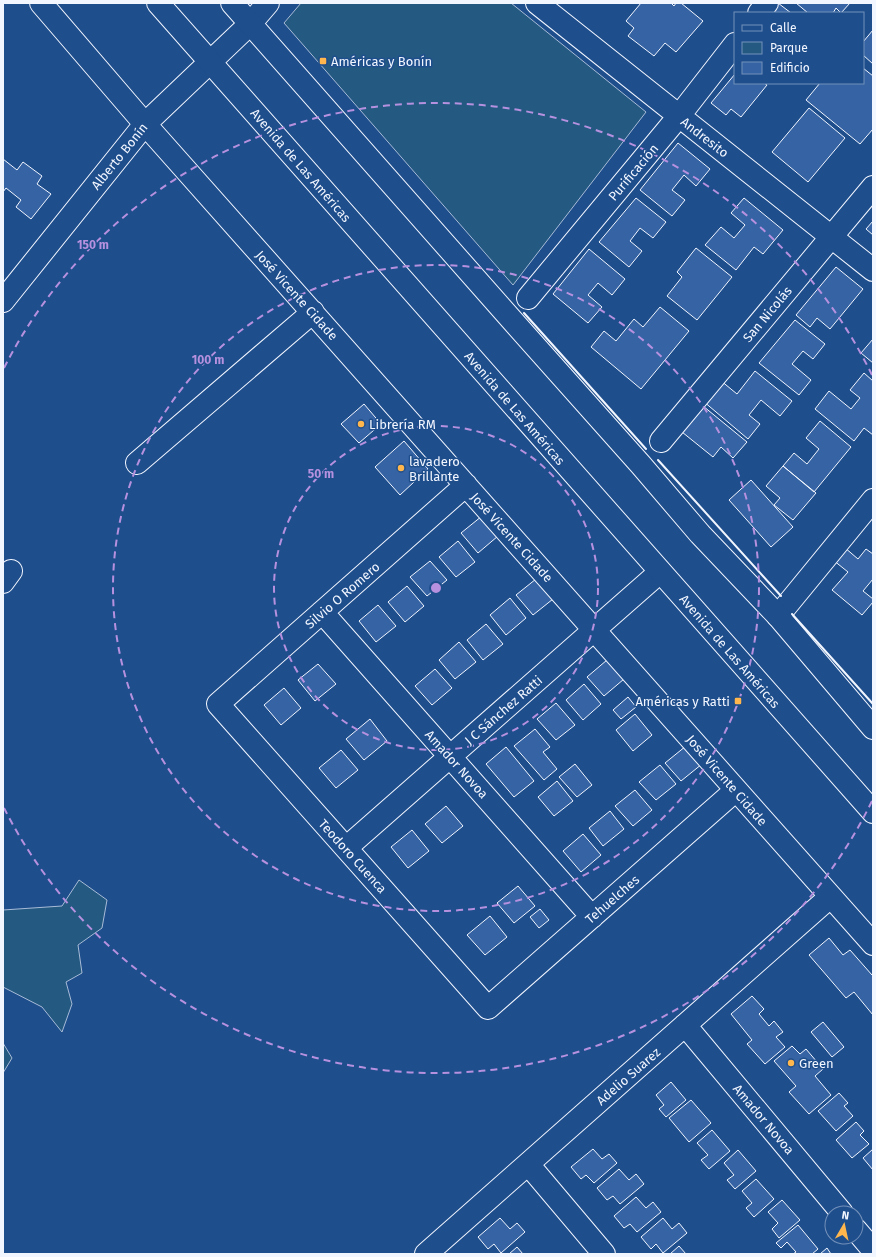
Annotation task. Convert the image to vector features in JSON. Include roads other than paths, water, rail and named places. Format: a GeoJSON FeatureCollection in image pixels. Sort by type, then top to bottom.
{"type":"FeatureCollection","features":[{"type":"Feature","properties":{"kind":"street","name":"José Vicente Cidade"},"geometry":{"type":"LineString","coordinates":[[41,3],[145,124],[873,944]]}},
{"type":"Feature","properties":{"kind":"street","name":"Avenida de Las Américas"},"geometry":{"type":"LineString","coordinates":[[158,3],[873,812]]}},
{"type":"Feature","properties":{"kind":"street"},"geometry":{"type":"LineString","coordinates":[[232,3],[641,465],[700,534],[778,616],[873,728]]}},
{"type":"Feature","properties":{"kind":"street","name":"Alberto Bonín"},"geometry":{"type":"LineString","coordinates":[[4,295],[145,124],[250,24],[268,3]]}},
{"type":"Feature","properties":{"kind":"street","name":"Andresito"},"geometry":{"type":"LineString","coordinates":[[537,3],[873,270]]}},
{"type":"Feature","properties":{"kind":"street"},"geometry":{"type":"LineString","coordinates":[[760,12],[767,3]]}},
{"type":"Feature","properties":{"kind":"street","name":"Purificación"},"geometry":{"type":"LineString","coordinates":[[528,298],[679,116],[734,45]]}},
{"type":"Feature","properties":{"kind":"street","name":"San Nicolás"},"geometry":{"type":"LineString","coordinates":[[661,441],[873,187]]}},
{"type":"Feature","properties":{"kind":"street"},"geometry":{"type":"LineString","coordinates":[[137,464],[313,312]]}},
{"type":"Feature","properties":{"kind":"street","name":"Silvio O Romero"},"geometry":{"type":"LineString","coordinates":[[218,704],[466,486]]}},
{"type":"Feature","properties":{"kind":"street"},"geometry":{"type":"LineString","coordinates":[[778,616],[873,500]]}},
{"type":"Feature","properties":{"kind":"street","name":"J C Sánchez Ratti"},"geometry":{"type":"LineString","coordinates":[[346,848],[660,572]]}},
{"type":"Feature","properties":{"kind":"street","name":"Amador Novoa"},"geometry":{"type":"LineString","coordinates":[[322,612],[592,917]]}},
{"type":"Feature","properties":{"kind":"street","name":"Teodoro Cuenca"},"geometry":{"type":"LineString","coordinates":[[218,704],[488,1008]]}},
{"type":"Feature","properties":{"kind":"street","name":"Tehuelches"},"geometry":{"type":"LineString","coordinates":[[488,1008],[736,790]]}},
{"type":"Feature","properties":{"kind":"street","name":"Adelio Suarez"},"geometry":{"type":"LineString","coordinates":[[426,1254],[830,897]]}},
{"type":"Feature","properties":{"kind":"street","name":"Amador Novoa"},"geometry":{"type":"LineString","coordinates":[[685,1025],[835,1205]]}},
{"type":"Feature","properties":{"kind":"street"},"geometry":{"type":"LineString","coordinates":[[528,1164],[604,1254]]}},
{"type":"Feature","properties":{"kind":"street"},"geometry":{"type":"LineString","coordinates":[[864,1239],[873,1250]]}},
{"type":"Feature","properties":{"kind":"place","name":"Américas y Bonín"},"geometry":{"type":"Point","coordinates":[323,61]}},
{"type":"Feature","properties":{"kind":"place","name":"Librería RM"},"geometry":{"type":"Point","coordinates":[361,424]}},
{"type":"Feature","properties":{"kind":"place","name":"lavadero Brillante"},"geometry":{"type":"Point","coordinates":[401,468]}},
{"type":"Feature","properties":{"kind":"place","name":"Américas y Ratti"},"geometry":{"type":"Point","coordinates":[738,701]}},
{"type":"Feature","properties":{"kind":"place","name":"Green"},"geometry":{"type":"Point","coordinates":[791,1063]}}]}
